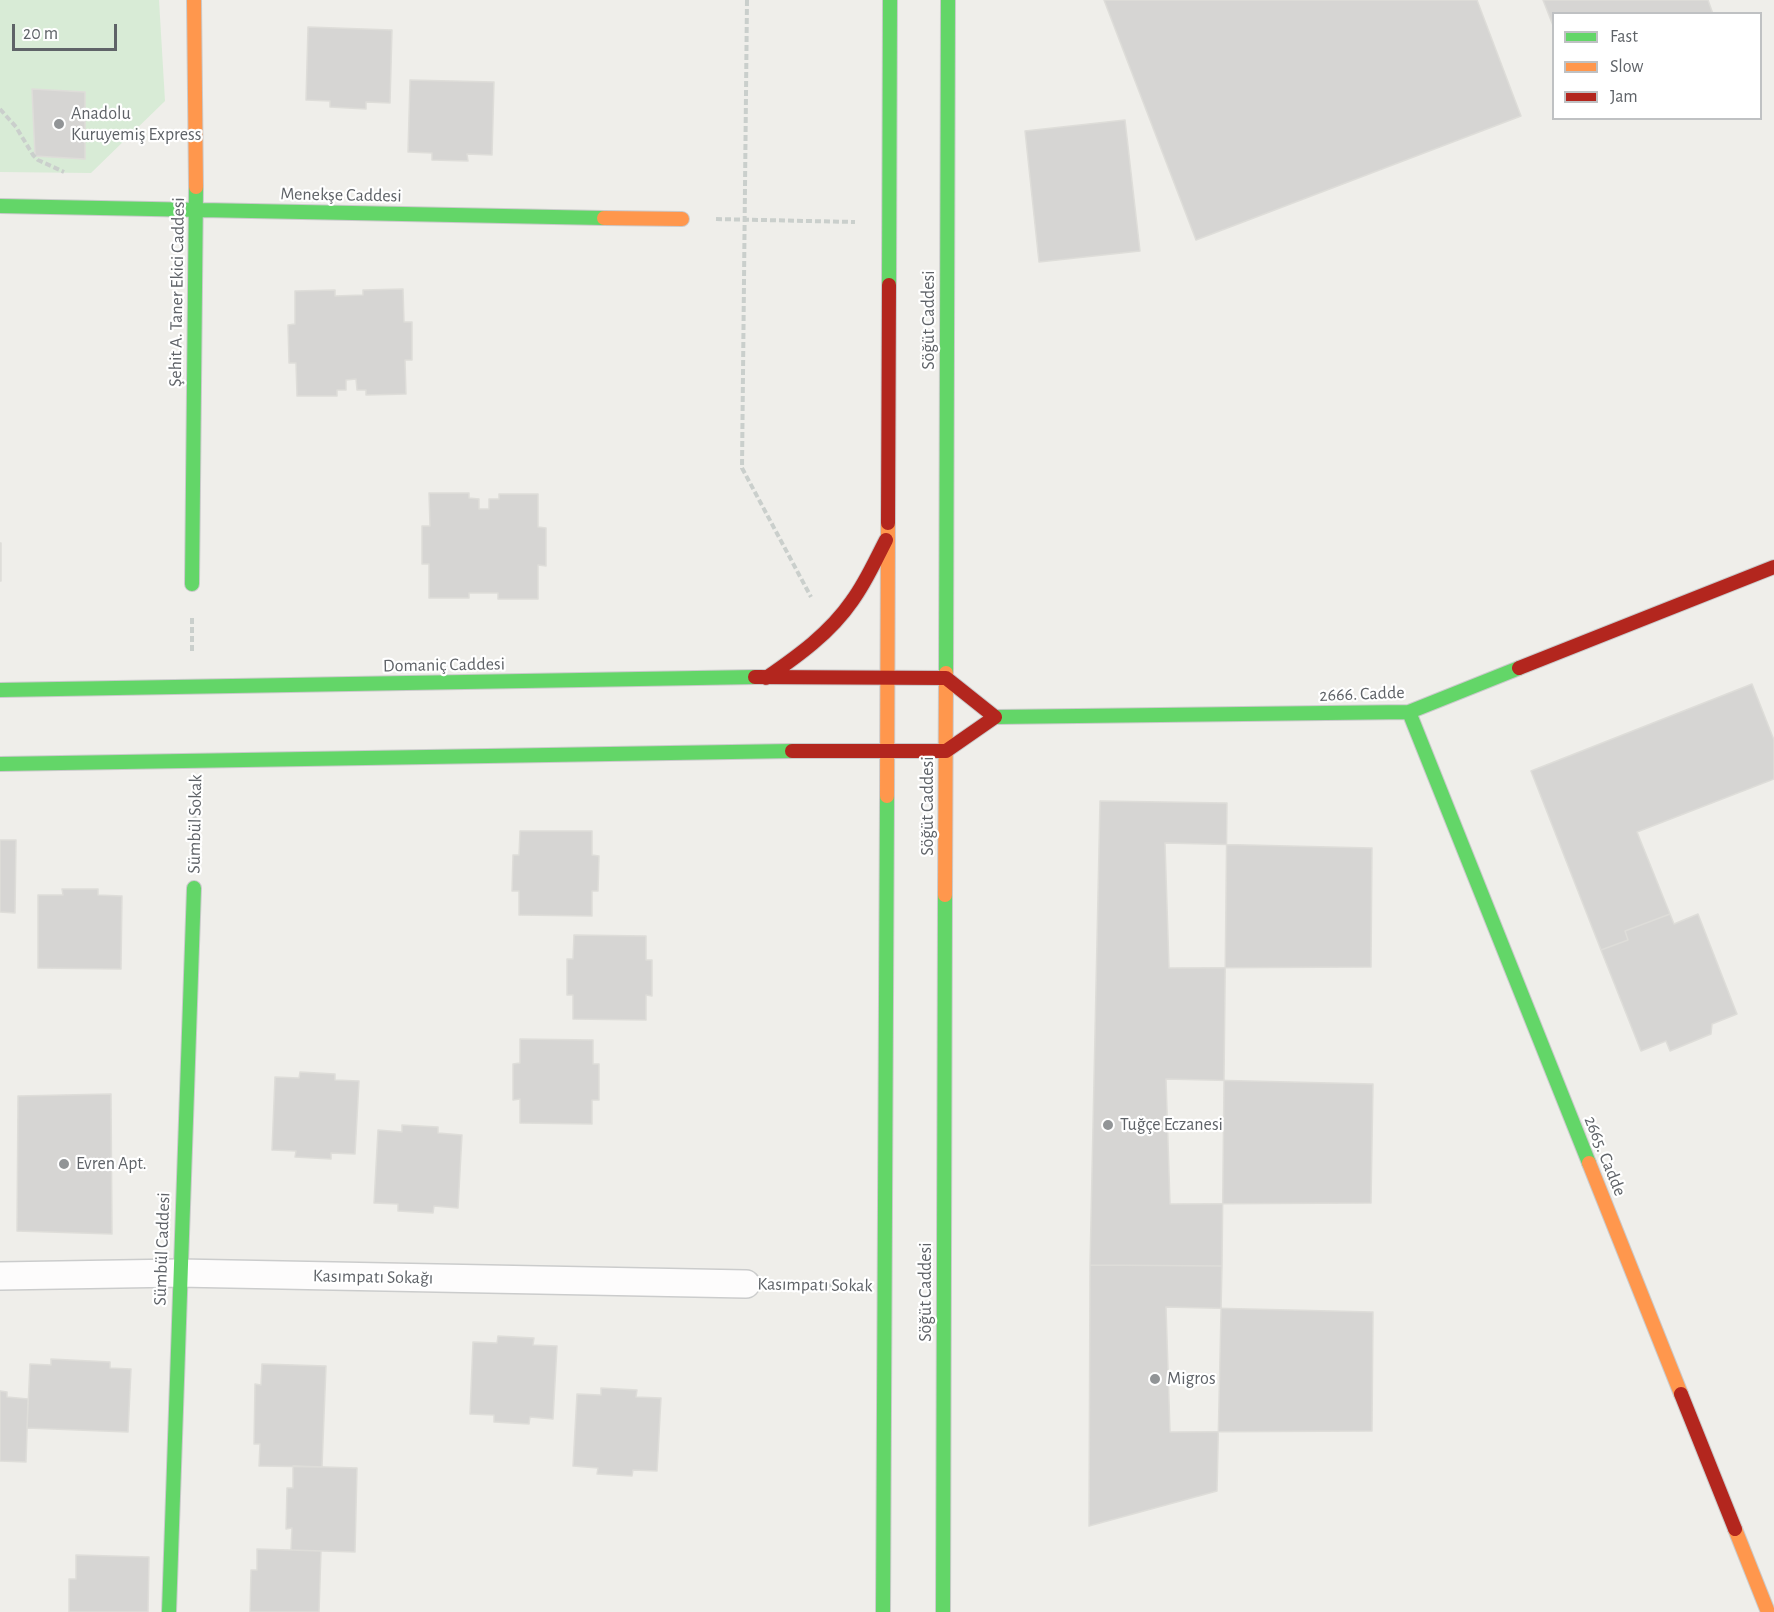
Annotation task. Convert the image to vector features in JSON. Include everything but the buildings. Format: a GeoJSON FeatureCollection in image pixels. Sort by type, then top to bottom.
{"type":"FeatureCollection","features":[{"type":"Feature","properties":{"kind":"main road","name":"Şehit A. Taner Ekici Caddesi"},"geometry":{"type":"LineString","coordinates":[[192,584],[196,210],[194,0]]}},
{"type":"Feature","properties":{"kind":"main road"},"geometry":{"type":"LineString","coordinates":[[883,1612],[890,0]]}},
{"type":"Feature","properties":{"kind":"main road","name":"Söğüt Caddesi"},"geometry":{"type":"LineString","coordinates":[[943,1612],[948,0]]}},
{"type":"Feature","properties":{"kind":"main road","name":"Menekşe Caddesi"},"geometry":{"type":"LineString","coordinates":[[0,206],[682,219]]}},
{"type":"Feature","properties":{"kind":"main road"},"geometry":{"type":"LineString","coordinates":[[766,678],[805,651],[847,607],[888,536]]}},
{"type":"Feature","properties":{"kind":"main road","name":"2666. Cadde"},"geometry":{"type":"LineString","coordinates":[[995,717],[1409,712],[1774,567]]}},
{"type":"Feature","properties":{"kind":"main road","name":"Domaniç Caddesi"},"geometry":{"type":"LineString","coordinates":[[0,690],[766,678],[946,678]]}},
{"type":"Feature","properties":{"kind":"main road"},"geometry":{"type":"LineString","coordinates":[[0,764],[887,750],[946,751],[995,717],[946,678]]}},
{"type":"Feature","properties":{"kind":"main road","name":"2665. Cadde"},"geometry":{"type":"LineString","coordinates":[[1409,712],[1768,1612]]}},
{"type":"Feature","properties":{"kind":"main road","name":"Sümbül Caddesi"},"geometry":{"type":"LineString","coordinates":[[169,1612],[194,888]]}},
{"type":"Feature","properties":{"kind":"street","name":"Kasımpatı Sokağı"},"geometry":{"type":"LineString","coordinates":[[0,1276],[179,1273],[746,1284]]}},
{"type":"Feature","properties":{"kind":"path"},"geometry":{"type":"LineString","coordinates":[[747,0],[742,468],[828,629]]}},
{"type":"Feature","properties":{"kind":"path"},"geometry":{"type":"LineString","coordinates":[[0,109],[16,127],[38,160],[69,174]]}},
{"type":"Feature","properties":{"kind":"path"},"geometry":{"type":"LineString","coordinates":[[682,219],[889,222]]}},
{"type":"Feature","properties":{"kind":"path"},"geometry":{"type":"LineString","coordinates":[[192,584],[192,687]]}},
{"type":"Feature","properties":{"kind":"path","name":"Sümbül Sokak"},"geometry":{"type":"LineString","coordinates":[[194,888],[195,761]]}},
{"type":"Feature","properties":{"kind":"path","name":"Kasımpatı Sokak"},"geometry":{"type":"LineString","coordinates":[[746,1284],[885,1287]]}},
{"type":"Feature","properties":{"kind":"green space"},"geometry":{"type":"Polygon","coordinates":[[[0,0],[159,0],[165,101],[91,173],[0,172],[0,0]]]}},
{"type":"Feature","properties":{"kind":"traffic: fast"},"geometry":{"type":"LineString","coordinates":[[889,285],[890,0]]}},
{"type":"Feature","properties":{"kind":"traffic: fast"},"geometry":{"type":"LineString","coordinates":[[946,673],[948,0]]}},
{"type":"Feature","properties":{"kind":"traffic: fast"},"geometry":{"type":"LineString","coordinates":[[192,584],[196,187]]}},
{"type":"Feature","properties":{"kind":"traffic: fast"},"geometry":{"type":"LineString","coordinates":[[0,206],[604,218]]}},
{"type":"Feature","properties":{"kind":"traffic: fast"},"geometry":{"type":"LineString","coordinates":[[995,717],[1409,712],[1519,668]]}},
{"type":"Feature","properties":{"kind":"traffic: fast"},"geometry":{"type":"LineString","coordinates":[[0,690],[755,677]]}},
{"type":"Feature","properties":{"kind":"traffic: fast"},"geometry":{"type":"LineString","coordinates":[[1409,712],[1589,1163]]}},
{"type":"Feature","properties":{"kind":"traffic: fast"},"geometry":{"type":"LineString","coordinates":[[0,764],[792,751]]}},
{"type":"Feature","properties":{"kind":"traffic: fast"},"geometry":{"type":"LineString","coordinates":[[883,1612],[887,796]]}},
{"type":"Feature","properties":{"kind":"traffic: fast"},"geometry":{"type":"LineString","coordinates":[[169,1612],[194,888]]}},
{"type":"Feature","properties":{"kind":"traffic: fast"},"geometry":{"type":"LineString","coordinates":[[943,1612],[945,895]]}},
{"type":"Feature","properties":{"kind":"traffic: slow"},"geometry":{"type":"LineString","coordinates":[[194,0],[196,187]]}},
{"type":"Feature","properties":{"kind":"traffic: slow"},"geometry":{"type":"LineString","coordinates":[[604,218],[682,219]]}},
{"type":"Feature","properties":{"kind":"traffic: slow"},"geometry":{"type":"LineString","coordinates":[[887,796],[888,523]]}},
{"type":"Feature","properties":{"kind":"traffic: slow"},"geometry":{"type":"LineString","coordinates":[[945,895],[946,673]]}},
{"type":"Feature","properties":{"kind":"traffic: slow"},"geometry":{"type":"LineString","coordinates":[[1589,1163],[1681,1394]]}},
{"type":"Feature","properties":{"kind":"traffic: slow"},"geometry":{"type":"LineString","coordinates":[[1735,1529],[1768,1612]]}},
{"type":"Feature","properties":{"kind":"traffic: jam"},"geometry":{"type":"LineString","coordinates":[[888,523],[889,285]]}},
{"type":"Feature","properties":{"kind":"traffic: jam"},"geometry":{"type":"LineString","coordinates":[[766,678],[813,643],[843,613],[862,586],[886,540]]}},
{"type":"Feature","properties":{"kind":"traffic: jam"},"geometry":{"type":"LineString","coordinates":[[1519,668],[1774,567]]}},
{"type":"Feature","properties":{"kind":"traffic: jam"},"geometry":{"type":"LineString","coordinates":[[755,677],[946,678]]}},
{"type":"Feature","properties":{"kind":"traffic: jam"},"geometry":{"type":"LineString","coordinates":[[792,751],[946,751],[995,717],[946,678]]}},
{"type":"Feature","properties":{"kind":"traffic: jam"},"geometry":{"type":"LineString","coordinates":[[1681,1394],[1735,1529]]}},
{"type":"Feature","properties":{"kind":"place","name":"Anadolu Kuruyemiş Express"},"geometry":{"type":"Point","coordinates":[59,124]}},
{"type":"Feature","properties":{"kind":"place","name":"Tuğçe Eczanesi"},"geometry":{"type":"Point","coordinates":[1108,1125]}},
{"type":"Feature","properties":{"kind":"place","name":"Evren Apt."},"geometry":{"type":"Point","coordinates":[64,1164]}},
{"type":"Feature","properties":{"kind":"place","name":"Migros"},"geometry":{"type":"Point","coordinates":[1155,1379]}}]}
